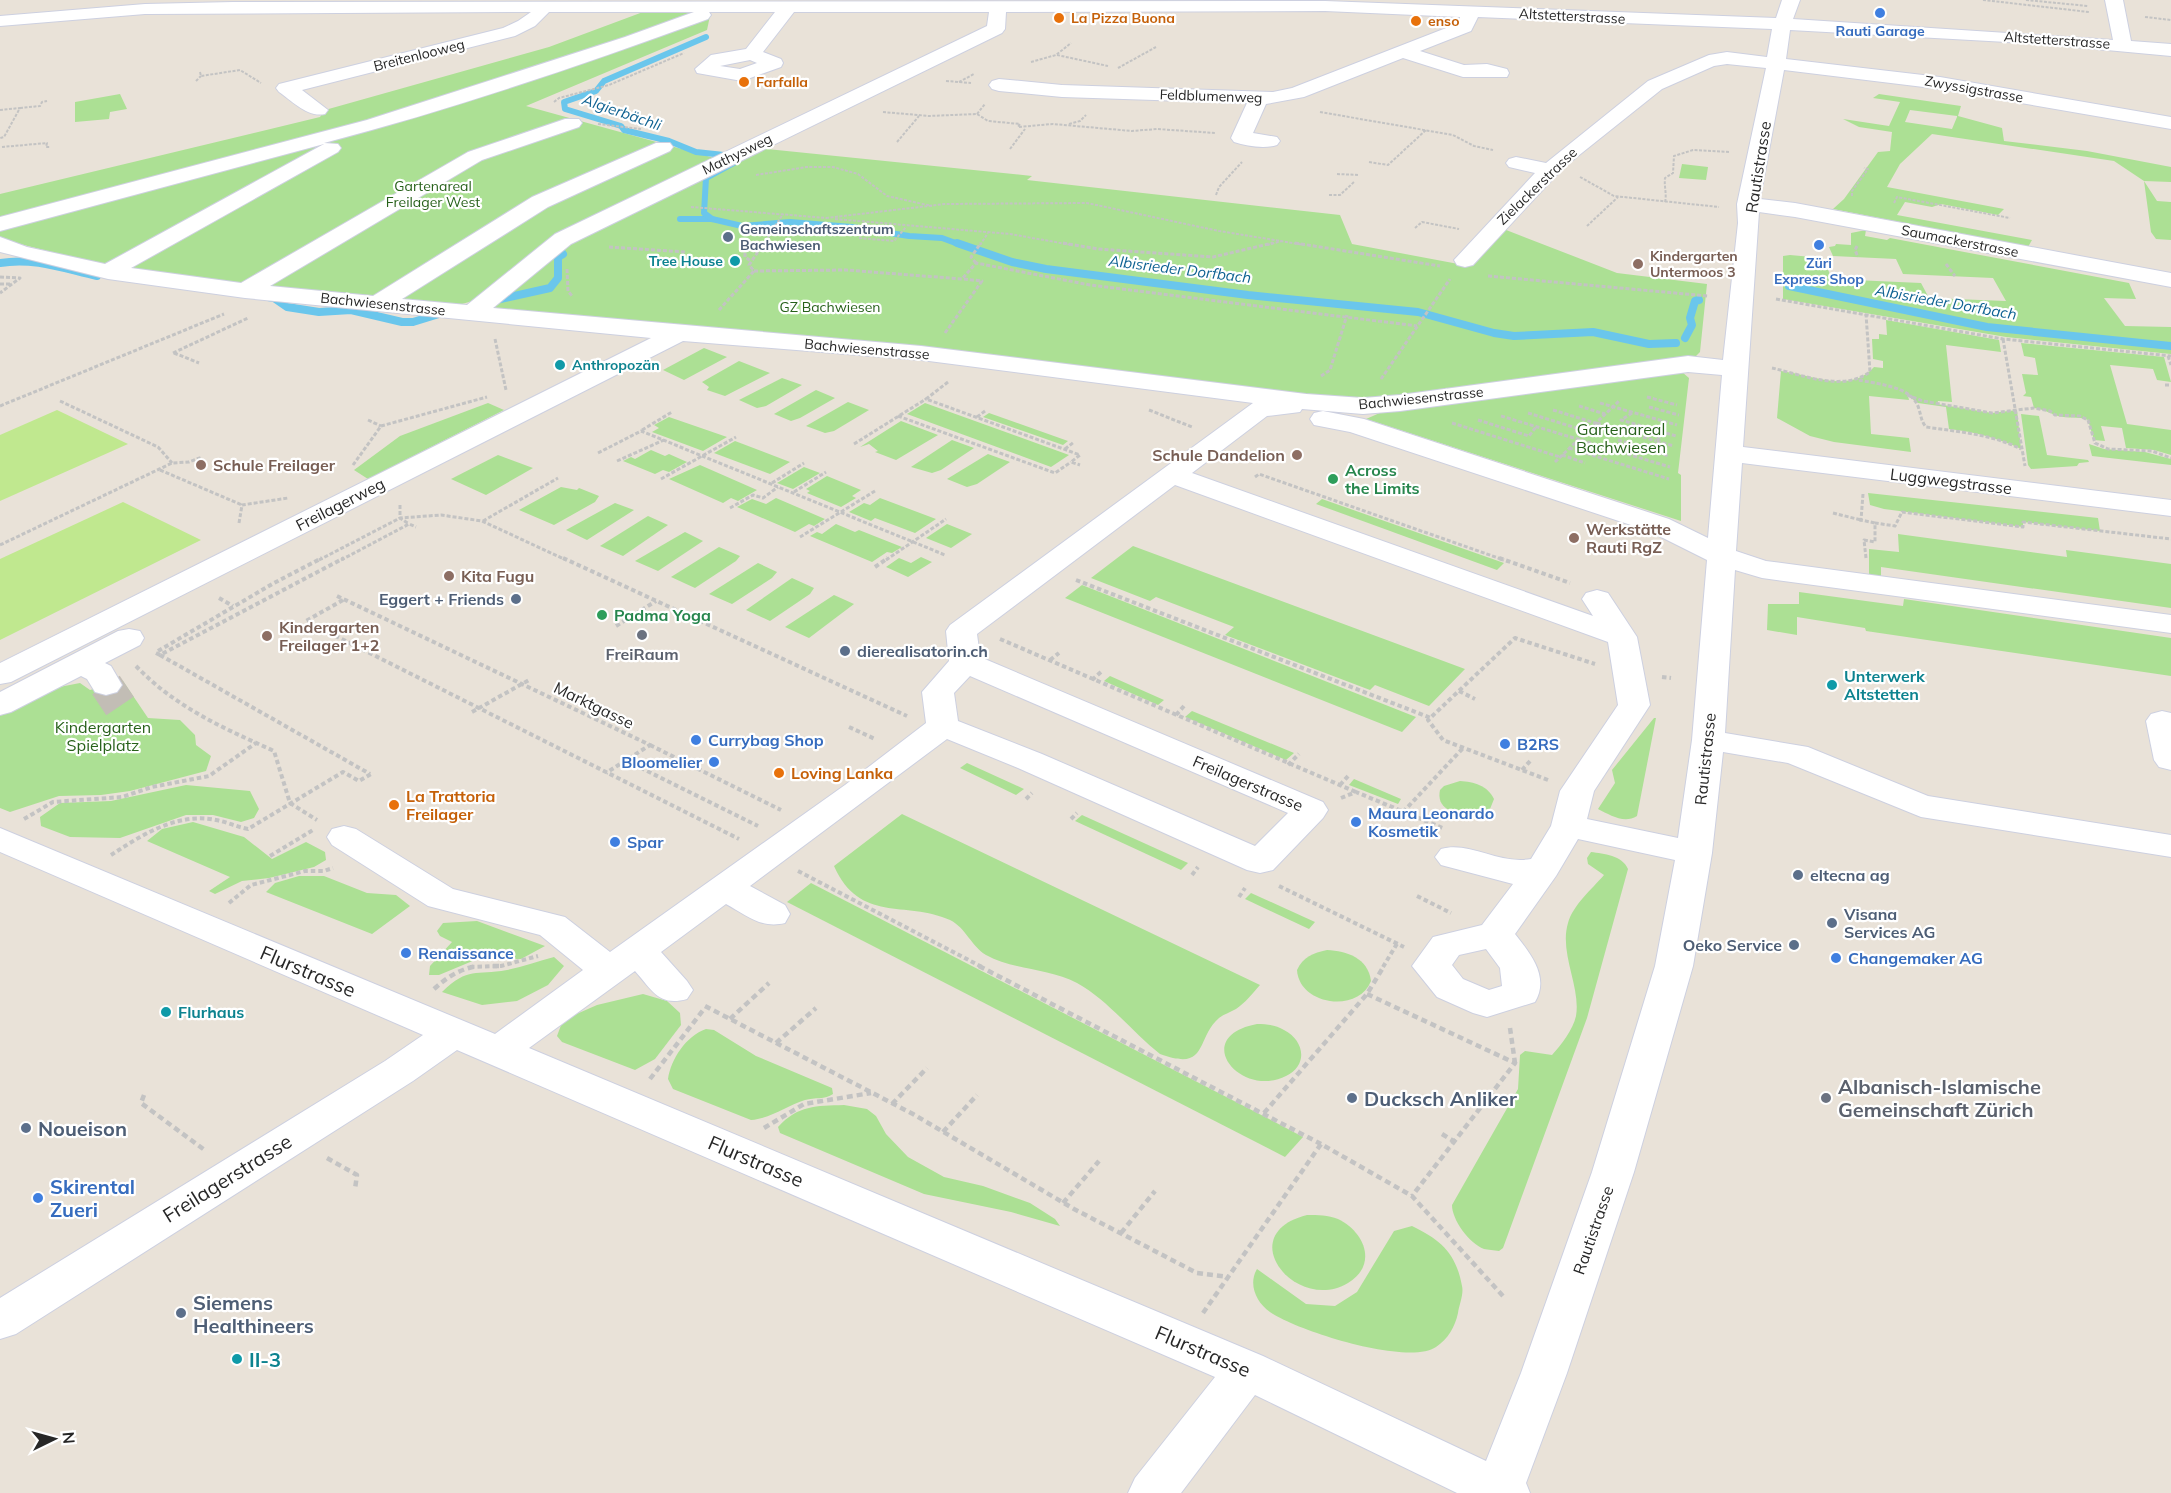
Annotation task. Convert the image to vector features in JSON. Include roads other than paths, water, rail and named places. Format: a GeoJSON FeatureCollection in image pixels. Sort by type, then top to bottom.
{"type":"FeatureCollection","features":[{"type":"Feature","properties":{"kind":"street","name":"Rautistrasse"},"geometry":{"type":"LineString","coordinates":[[1501,1492],[1613,1172],[1674,966],[1694,853],[1708,740],[1731,454],[1735,369],[1749,223],[1748,204],[1776,63],[1781,24],[1791,0]]}},
{"type":"Feature","properties":{"kind":"street"},"geometry":{"type":"LineString","coordinates":[[2114,0],[2123,45]]}},
{"type":"Feature","properties":{"kind":"street","name":"Altstetterstrasse"},"geometry":{"type":"LineString","coordinates":[[0,21],[121,5],[160,8],[416,3],[544,6],[998,6],[1324,3],[1470,12],[1781,24],[2171,50]]}},
{"type":"Feature","properties":{"kind":"street","name":"Breitenlooweg"},"geometry":{"type":"LineString","coordinates":[[318,110],[286,88],[509,32],[527,25],[536,18],[544,6]]}},
{"type":"Feature","properties":{"kind":"street"},"geometry":{"type":"LineString","coordinates":[[752,54],[789,6]]}},
{"type":"Feature","properties":{"kind":"street","name":"Mathysweg"},"geometry":{"type":"LineString","coordinates":[[472,313],[557,244],[638,202],[996,29],[998,6]]}},
{"type":"Feature","properties":{"kind":"street","name":"Feldblumenweg"},"geometry":{"type":"LineString","coordinates":[[999,85],[1062,91],[1273,98],[1297,93],[1351,74],[1401,51],[1465,27],[1470,12]]}},
{"type":"Feature","properties":{"kind":"street"},"geometry":{"type":"LineString","coordinates":[[0,224],[374,124],[631,41],[702,15]]}},
{"type":"Feature","properties":{"kind":"street"},"geometry":{"type":"LineString","coordinates":[[1401,51],[1463,71],[1486,70],[1500,73]]}},
{"type":"Feature","properties":{"kind":"street","name":"Zielackerstrasse"},"geometry":{"type":"LineString","coordinates":[[1460,266],[1550,170],[1655,85],[1718,59],[1776,63]]}},
{"type":"Feature","properties":{"kind":"street","name":"Zwyssigstrasse"},"geometry":{"type":"LineString","coordinates":[[1776,63],[1940,82],[2171,123]]}},
{"type":"Feature","properties":{"kind":"street"},"geometry":{"type":"LineString","coordinates":[[1258,99],[1241,138],[1270,141]]}},
{"type":"Feature","properties":{"kind":"street"},"geometry":{"type":"LineString","coordinates":[[244,291],[475,156],[572,123]]}},
{"type":"Feature","properties":{"kind":"street"},"geometry":{"type":"LineString","coordinates":[[108,272],[374,124]]}},
{"type":"Feature","properties":{"kind":"street"},"geometry":{"type":"LineString","coordinates":[[379,303],[540,202],[663,147]]}},
{"type":"Feature","properties":{"kind":"street"},"geometry":{"type":"LineString","coordinates":[[1516,163],[1550,170]]}},
{"type":"Feature","properties":{"kind":"street","name":"Saumackerstrasse"},"geometry":{"type":"LineString","coordinates":[[1748,204],[1795,210],[2171,280]]}},
{"type":"Feature","properties":{"kind":"street","name":"Bachwiesenstrasse"},"geometry":{"type":"LineString","coordinates":[[0,244],[20,252],[108,272],[244,291],[1310,391],[1363,406],[1688,364],[1735,369]]}},
{"type":"Feature","properties":{"kind":"street","name":"Freilagerweg"},"geometry":{"type":"LineString","coordinates":[[0,675],[679,333]]}},
{"type":"Feature","properties":{"kind":"street"},"geometry":{"type":"LineString","coordinates":[[498,1051],[908,755],[943,726],[938,692],[965,662],[961,631],[1260,410],[1296,407],[1310,391]]}},
{"type":"Feature","properties":{"kind":"street"},"geometry":{"type":"LineString","coordinates":[[1248,419],[1317,418],[1355,424],[1659,525],[1721,566],[1894,598]]}},
{"type":"Feature","properties":{"kind":"street","name":"Luggwegstrasse"},"geometry":{"type":"LineString","coordinates":[[1731,454],[2171,508]]}},
{"type":"Feature","properties":{"kind":"street"},"geometry":{"type":"LineString","coordinates":[[1172,475],[1622,637]]}},
{"type":"Feature","properties":{"kind":"street"},"geometry":{"type":"LineString","coordinates":[[1721,566],[1762,569],[2171,624]]}},
{"type":"Feature","properties":{"kind":"street"},"geometry":{"type":"LineString","coordinates":[[1495,934],[1544,868],[1568,825],[1577,791],[1634,705],[1622,637],[1597,599]]}},
{"type":"Feature","properties":{"kind":"street"},"geometry":{"type":"LineString","coordinates":[[0,705],[80,663],[137,648]]}},
{"type":"Feature","properties":{"kind":"street","name":"Freilagerstrasse"},"geometry":{"type":"LineString","coordinates":[[943,726],[1030,761],[1260,862],[1311,810],[965,662]]}},
{"type":"Feature","properties":{"kind":"street"},"geometry":{"type":"LineString","coordinates":[[80,663],[100,673],[106,685]]}},
{"type":"Feature","properties":{"kind":"street"},"geometry":{"type":"LineString","coordinates":[[2162,721],[2171,760]]}},
{"type":"Feature","properties":{"kind":"street"},"geometry":{"type":"LineString","coordinates":[[1708,740],[1796,754],[1920,806],[2171,846]]}},
{"type":"Feature","properties":{"kind":"street"},"geometry":{"type":"LineString","coordinates":[[1568,825],[1694,853]]}},
{"type":"Feature","properties":{"kind":"street","name":"Flurstrasse"},"geometry":{"type":"LineString","coordinates":[[8,832],[453,1033],[1247,1370],[1501,1492]]}},
{"type":"Feature","properties":{"kind":"street"},"geometry":{"type":"LineString","coordinates":[[1450,843],[1516,873],[1544,868]]}},
{"type":"Feature","properties":{"kind":"street"},"geometry":{"type":"LineString","coordinates":[[357,845],[441,898],[552,926],[574,944],[623,961],[690,998]]}},
{"type":"Feature","properties":{"kind":"street"},"geometry":{"type":"LineString","coordinates":[[756,865],[772,914]]}},
{"type":"Feature","properties":{"kind":"street","name":"Freilagerstrasse"},"geometry":{"type":"LineString","coordinates":[[0,1320],[399,1071],[453,1033]]}},
{"type":"Feature","properties":{"kind":"street"},"geometry":{"type":"LineString","coordinates":[[1152,1493],[1205,1428],[1247,1370]]}},
{"type":"Feature","properties":{"kind":"waterway","name":"Algierbächli"},"geometry":{"type":"LineString","coordinates":[[706,37],[604,81],[596,91],[564,102],[565,109],[621,126],[624,130],[669,141],[696,152],[724,155]]}},
{"type":"Feature","properties":{"kind":"waterway","name":"Algierbächli"},"geometry":{"type":"LineString","coordinates":[[712,219],[704,213],[706,178],[739,160]]}},
{"type":"Feature","properties":{"kind":"waterway","name":"Albisrieder Dorfbach"},"geometry":{"type":"LineString","coordinates":[[680,219],[712,219]]}},
{"type":"Feature","properties":{"kind":"waterway","name":"Albisrieder Dorfbach"},"geometry":{"type":"LineString","coordinates":[[712,219],[742,226],[790,222],[852,227],[909,236],[942,238],[961,245]]}},
{"type":"Feature","properties":{"kind":"waterway","name":"Albisrieder Dorfbach"},"geometry":{"type":"LineString","coordinates":[[957,243],[1012,262],[1046,269],[1248,295],[1418,312],[1494,333],[1514,336],[1593,332],[1649,344],[1676,343]]}},
{"type":"Feature","properties":{"kind":"waterway","name":"Albisrieder Dorfbach"},"geometry":{"type":"LineString","coordinates":[[496,300],[550,288],[558,278],[558,257],[563,254]]}},
{"type":"Feature","properties":{"kind":"waterway","name":"Albisrieder Dorfbach"},"geometry":{"type":"LineString","coordinates":[[0,263],[37,263],[97,276]]}},
{"type":"Feature","properties":{"kind":"waterway","name":"Albisrieder Dorfbach"},"geometry":{"type":"LineString","coordinates":[[1789,286],[1987,327],[2171,346]]}},
{"type":"Feature","properties":{"kind":"waterway","name":"Albisrieder Dorfbach"},"geometry":{"type":"LineString","coordinates":[[268,297],[274,298],[287,307],[319,312],[351,310],[402,322],[413,322],[439,314]]}},
{"type":"Feature","properties":{"kind":"waterway","name":"Albisrieder Dorfbach"},"geometry":{"type":"LineString","coordinates":[[1685,338],[1692,325],[1690,318],[1695,301],[1699,300]]}},
{"type":"Feature","properties":{"kind":"tunnel"},"geometry":{"type":"LineString","coordinates":[[106,685],[120,706]]}},
{"type":"Feature","properties":{"kind":"place","name":"Rauti Garage"},"geometry":{"type":"Point","coordinates":[1880,13]}},
{"type":"Feature","properties":{"kind":"place","name":"La Pizza Buona"},"geometry":{"type":"Point","coordinates":[1059,18]}},
{"type":"Feature","properties":{"kind":"place","name":"enso"},"geometry":{"type":"Point","coordinates":[1416,21]}},
{"type":"Feature","properties":{"kind":"place","name":"Farfalla"},"geometry":{"type":"Point","coordinates":[744,82]}},
{"type":"Feature","properties":{"kind":"place","name":"Gemeinschaftszentrum Bachwiesen"},"geometry":{"type":"Point","coordinates":[728,237]}},
{"type":"Feature","properties":{"kind":"place","name":"Züri Express Shop"},"geometry":{"type":"Point","coordinates":[1819,245]}},
{"type":"Feature","properties":{"kind":"place","name":"Tree House"},"geometry":{"type":"Point","coordinates":[735,261]}},
{"type":"Feature","properties":{"kind":"place","name":"Kindergarten Untermoos 3"},"geometry":{"type":"Point","coordinates":[1638,264]}},
{"type":"Feature","properties":{"kind":"place","name":"Anthropozän"},"geometry":{"type":"Point","coordinates":[560,365]}},
{"type":"Feature","properties":{"kind":"place","name":"Schule Dandelion"},"geometry":{"type":"Point","coordinates":[1297,455]}},
{"type":"Feature","properties":{"kind":"place","name":"Schule Freilager"},"geometry":{"type":"Point","coordinates":[201,465]}},
{"type":"Feature","properties":{"kind":"place","name":"Across the Limits"},"geometry":{"type":"Point","coordinates":[1333,479]}},
{"type":"Feature","properties":{"kind":"place","name":"Werkstätte Rauti RgZ"},"geometry":{"type":"Point","coordinates":[1574,538]}},
{"type":"Feature","properties":{"kind":"place","name":"Kita Fugu"},"geometry":{"type":"Point","coordinates":[449,576]}},
{"type":"Feature","properties":{"kind":"place","name":"Eggert + Friends"},"geometry":{"type":"Point","coordinates":[516,599]}},
{"type":"Feature","properties":{"kind":"place","name":"Padma Yoga"},"geometry":{"type":"Point","coordinates":[602,615]}},
{"type":"Feature","properties":{"kind":"place","name":"FreiRaum"},"geometry":{"type":"Point","coordinates":[642,635]}},
{"type":"Feature","properties":{"kind":"place","name":"Kindergarten Freilager 1+2"},"geometry":{"type":"Point","coordinates":[267,636]}},
{"type":"Feature","properties":{"kind":"place","name":"dierealisatorin.ch"},"geometry":{"type":"Point","coordinates":[845,651]}},
{"type":"Feature","properties":{"kind":"place","name":"Unterwerk Altstetten"},"geometry":{"type":"Point","coordinates":[1832,685]}},
{"type":"Feature","properties":{"kind":"place","name":"Currybag Shop"},"geometry":{"type":"Point","coordinates":[696,740]}},
{"type":"Feature","properties":{"kind":"place","name":"B2RS"},"geometry":{"type":"Point","coordinates":[1505,744]}},
{"type":"Feature","properties":{"kind":"place","name":"Bloomelier"},"geometry":{"type":"Point","coordinates":[714,762]}},
{"type":"Feature","properties":{"kind":"place","name":"Loving Lanka"},"geometry":{"type":"Point","coordinates":[779,773]}},
{"type":"Feature","properties":{"kind":"place","name":"La Trattoria Freilager"},"geometry":{"type":"Point","coordinates":[394,805]}},
{"type":"Feature","properties":{"kind":"place","name":"Maura Leonardo Kosmetik"},"geometry":{"type":"Point","coordinates":[1356,822]}},
{"type":"Feature","properties":{"kind":"place","name":"Spar"},"geometry":{"type":"Point","coordinates":[615,842]}},
{"type":"Feature","properties":{"kind":"place","name":"eltecna ag"},"geometry":{"type":"Point","coordinates":[1798,875]}},
{"type":"Feature","properties":{"kind":"place","name":"Visana Services AG"},"geometry":{"type":"Point","coordinates":[1832,923]}},
{"type":"Feature","properties":{"kind":"place","name":"Oeko Service"},"geometry":{"type":"Point","coordinates":[1794,945]}},
{"type":"Feature","properties":{"kind":"place","name":"Renaissance"},"geometry":{"type":"Point","coordinates":[406,953]}},
{"type":"Feature","properties":{"kind":"place","name":"Changemaker AG"},"geometry":{"type":"Point","coordinates":[1836,958]}},
{"type":"Feature","properties":{"kind":"place","name":"Flurhaus"},"geometry":{"type":"Point","coordinates":[166,1012]}},
{"type":"Feature","properties":{"kind":"place","name":"Ducksch Anliker"},"geometry":{"type":"Point","coordinates":[1352,1098]}},
{"type":"Feature","properties":{"kind":"place","name":"Albanisch-Islamische Gemeinschaft Zürich"},"geometry":{"type":"Point","coordinates":[1826,1098]}},
{"type":"Feature","properties":{"kind":"place","name":"Noueison"},"geometry":{"type":"Point","coordinates":[26,1128]}},
{"type":"Feature","properties":{"kind":"place","name":"Skirental Zueri"},"geometry":{"type":"Point","coordinates":[38,1198]}},
{"type":"Feature","properties":{"kind":"place","name":"Siemens Healthineers"},"geometry":{"type":"Point","coordinates":[181,1313]}},
{"type":"Feature","properties":{"kind":"place","name":"II-3"},"geometry":{"type":"Point","coordinates":[237,1359]}},
{"type":"Feature","properties":{"kind":"park label","name":"Gartenareal Freilager West"},"geometry":{"type":"Point","coordinates":[433,194]}},
{"type":"Feature","properties":{"kind":"park label","name":"GZ Bachwiesen"},"geometry":{"type":"Point","coordinates":[830,307]}},
{"type":"Feature","properties":{"kind":"park label","name":"Gartenareal Bachwiesen"},"geometry":{"type":"Point","coordinates":[1621,438]}},
{"type":"Feature","properties":{"kind":"park label","name":"Kindergarten Spielplatz"},"geometry":{"type":"Point","coordinates":[103,736]}}]}
